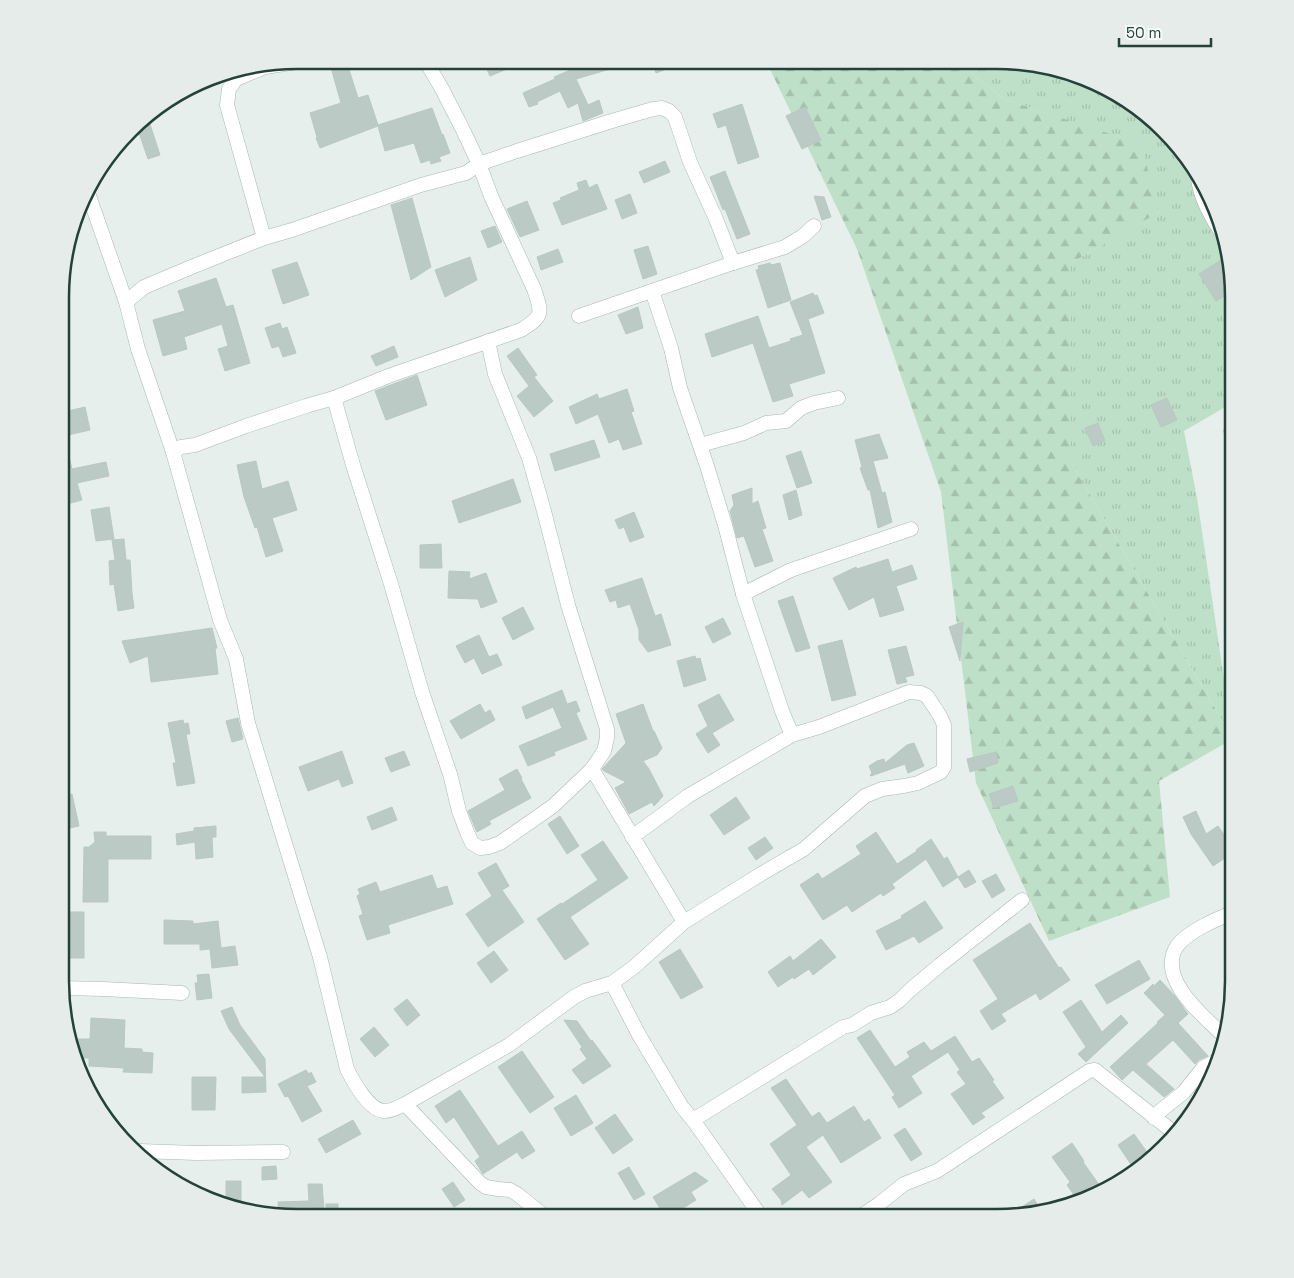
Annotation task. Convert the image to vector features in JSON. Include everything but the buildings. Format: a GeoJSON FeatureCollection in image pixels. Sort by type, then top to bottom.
{"type":"FeatureCollection","features":[{"type":"Feature","properties":{"kind":"street"},"geometry":{"type":"LineString","coordinates":[[173,452],[254,423],[334,398],[391,375],[521,330],[535,322],[540,313],[534,289],[491,196],[479,164],[431,69]]}},
{"type":"Feature","properties":{"kind":"street"},"geometry":{"type":"LineString","coordinates":[[247,74],[236,79],[229,89],[227,105],[264,238]]}},
{"type":"Feature","properties":{"kind":"street"},"geometry":{"type":"LineString","coordinates":[[126,302],[144,287],[264,238],[421,185],[466,173],[479,164],[662,108],[669,111],[675,117],[690,162],[733,262]]}},
{"type":"Feature","properties":{"kind":"street"},"geometry":{"type":"LineString","coordinates":[[90,200],[126,302],[138,349],[173,452],[220,620],[236,659],[248,723],[320,957],[347,1069],[364,1098],[382,1111],[391,1110],[405,1104],[509,1045],[574,997],[585,991],[612,982],[634,966],[684,922],[804,849],[866,796],[882,789],[918,783],[941,772],[944,767],[944,725],[927,696],[909,692],[819,727],[792,735],[688,796],[632,837]]}},
{"type":"Feature","properties":{"kind":"street"},"geometry":{"type":"LineString","coordinates":[[579,316],[733,262],[785,247],[803,236],[814,226]]}},
{"type":"Feature","properties":{"kind":"street"},"geometry":{"type":"LineString","coordinates":[[652,291],[671,348],[680,388],[725,525],[743,594],[782,711],[792,735]]}},
{"type":"Feature","properties":{"kind":"street"},"geometry":{"type":"LineString","coordinates":[[334,398],[422,692],[450,774],[458,811],[472,843],[480,848],[489,848],[500,843],[553,806],[592,770],[604,751],[607,730],[568,605],[529,458],[495,374],[488,341]]}},
{"type":"Feature","properties":{"kind":"street"},"geometry":{"type":"LineString","coordinates":[[700,445],[744,433],[766,424],[786,421],[801,408],[838,398]]}},
{"type":"Feature","properties":{"kind":"street"},"geometry":{"type":"LineString","coordinates":[[743,594],[791,570],[911,529]]}},
{"type":"Feature","properties":{"kind":"street"},"geometry":{"type":"LineString","coordinates":[[592,770],[684,922]]}},
{"type":"Feature","properties":{"kind":"street"},"geometry":{"type":"LineString","coordinates":[[693,1120],[843,1027],[852,1025],[871,1013],[890,1007],[1022,900]]}},
{"type":"Feature","properties":{"kind":"street"},"geometry":{"type":"LineString","coordinates":[[1220,1031],[1195,1008],[1180,990],[1174,975],[1172,960],[1177,946],[1187,936],[1225,915]]}},
{"type":"Feature","properties":{"kind":"street"},"geometry":{"type":"LineString","coordinates":[[612,982],[639,1036],[682,1107],[756,1209]]}},
{"type":"Feature","properties":{"kind":"street"},"geometry":{"type":"LineString","coordinates":[[69,988],[182,993]]}},
{"type":"Feature","properties":{"kind":"street"},"geometry":{"type":"LineString","coordinates":[[1154,1118],[1184,1092],[1203,1068],[1209,1065]]}},
{"type":"Feature","properties":{"kind":"street"},"geometry":{"type":"LineString","coordinates":[[872,1209],[904,1184],[937,1171],[1089,1071],[1095,1070],[1171,1130]]}},
{"type":"Feature","properties":{"kind":"street"},"geometry":{"type":"LineString","coordinates":[[405,1104],[480,1183],[486,1187],[510,1190],[536,1209]]}},
{"type":"Feature","properties":{"kind":"street"},"geometry":{"type":"LineString","coordinates":[[144,1151],[196,1153],[284,1152]]}},
{"type":"Feature","properties":{"kind":"green space"},"geometry":{"type":"Polygon","coordinates":[[[770,69],[966,69],[1004,99],[1141,144],[1159,212],[1071,263],[1071,462],[1225,725],[1225,744],[1159,781],[1170,897],[1049,941],[976,783],[941,492],[857,249],[770,69]]]}},
{"type":"Feature","properties":{"kind":"green space"},"geometry":{"type":"Polygon","coordinates":[[[966,69],[1012,69],[1042,73],[1084,86],[1111,99],[1148,125],[1169,146],[1195,183],[1213,224],[1221,252],[1225,282],[1225,407],[1184,431],[1197,498],[1225,685],[1225,725],[1071,462],[1071,263],[1158,212],[1141,145],[1004,99],[966,69]]]}}]}
